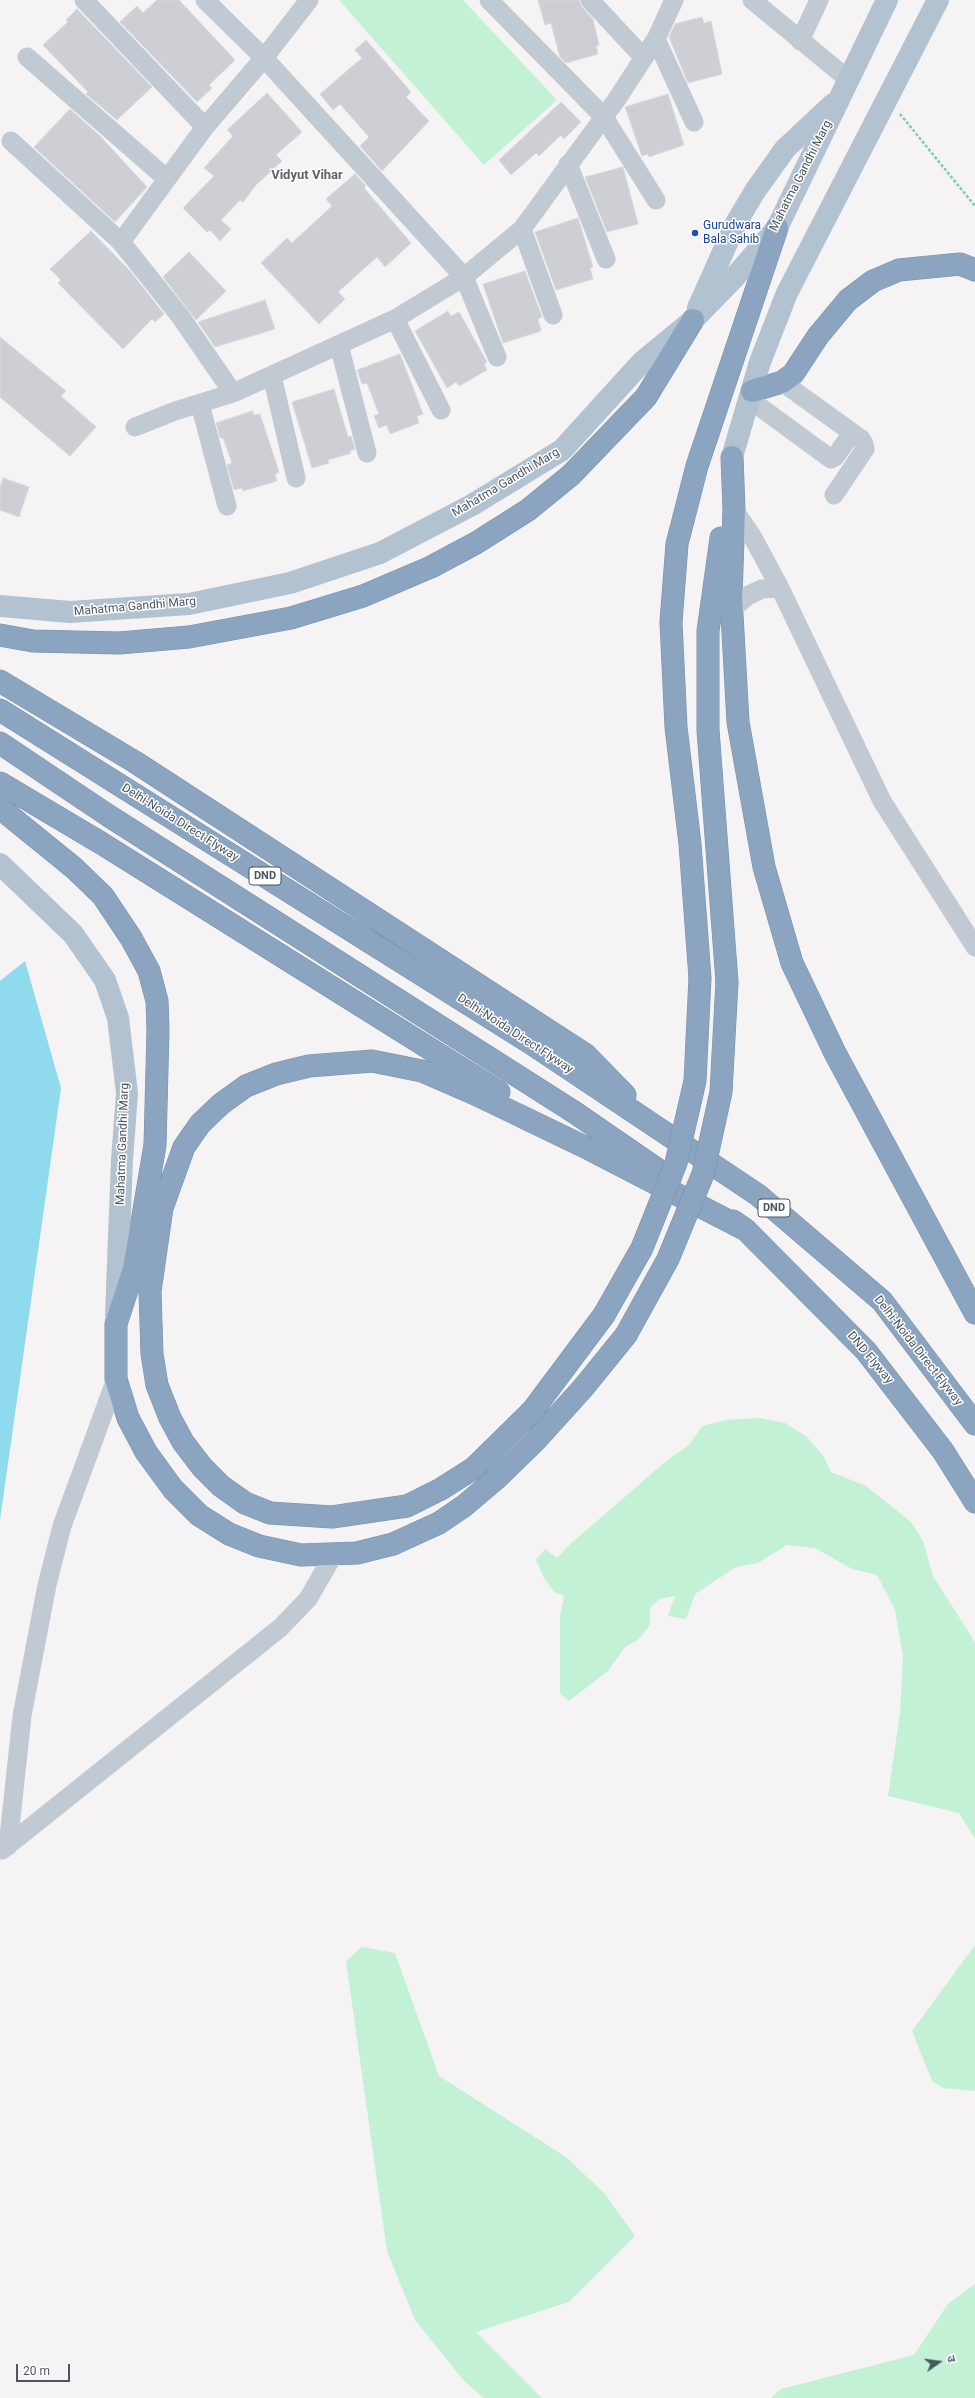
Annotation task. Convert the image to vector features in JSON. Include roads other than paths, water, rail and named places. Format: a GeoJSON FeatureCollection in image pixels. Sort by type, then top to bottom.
{"type":"FeatureCollection","features":[{"type":"Feature","properties":{"kind":"highway"},"geometry":{"type":"LineString","coordinates":[[746,1230],[591,1150],[422,1071],[372,1061],[309,1066],[276,1074],[246,1086],[221,1104],[200,1124],[184,1147],[162,1208],[150,1291],[152,1354],[157,1385],[170,1418],[183,1442],[221,1486],[245,1503],[270,1513],[332,1517],[407,1506],[441,1489],[474,1468],[533,1410],[604,1315],[642,1248],[676,1163],[695,1080],[700,978],[690,844],[676,727],[671,622],[677,544],[697,466],[776,228]]}},
{"type":"Feature","properties":{"kind":"highway"},"geometry":{"type":"LineString","coordinates":[[751,395],[782,382],[793,374],[818,336],[848,300],[873,281],[899,270],[960,264],[975,270]]}},
{"type":"Feature","properties":{"kind":"highway"},"geometry":{"type":"LineString","coordinates":[[0,635],[33,641],[119,643],[189,637],[290,618],[363,596],[431,567],[476,543],[528,510],[572,474],[646,397],[693,320]]}},
{"type":"Feature","properties":{"kind":"highway"},"geometry":{"type":"LineString","coordinates":[[732,457],[734,510],[732,609],[738,722],[764,867],[792,963],[835,1052],[975,1313]]}},
{"type":"Feature","properties":{"kind":"highway"},"geometry":{"type":"LineString","coordinates":[[0,808],[74,868],[103,896],[131,938],[149,971],[157,1001],[155,1145],[134,1269],[116,1324],[116,1379],[128,1418],[146,1452],[173,1489],[199,1515],[229,1534],[259,1546],[301,1555],[357,1553],[393,1544],[439,1523],[464,1506],[535,1441],[583,1388],[626,1335],[668,1259],[703,1174],[720,1092],[727,982],[708,730],[708,631],[732,457]]}},
{"type":"Feature","properties":{"kind":"highway"},"geometry":{"type":"LineString","coordinates":[[0,681],[135,762],[586,1055],[654,1125]]}},
{"type":"Feature","properties":{"kind":"highway","name":"Delhi-Noida Direct Flyway"},"geometry":{"type":"LineString","coordinates":[[0,710],[529,1042],[758,1195],[882,1301],[975,1424]]}},
{"type":"Feature","properties":{"kind":"highway","name":"DND"},"geometry":{"type":"LineString","coordinates":[[0,743],[109,816],[574,1112],[746,1230]]}},
{"type":"Feature","properties":{"kind":"highway"},"geometry":{"type":"LineString","coordinates":[[0,783],[101,843],[591,1150]]}},
{"type":"Feature","properties":{"kind":"highway","name":"DND Flyway"},"geometry":{"type":"LineString","coordinates":[[746,1230],[866,1351],[943,1451],[975,1502]]}},
{"type":"Feature","properties":{"kind":"main road","name":"Mahatma Gandhi Marg"},"geometry":{"type":"LineString","coordinates":[[0,606],[70,612],[189,604],[290,583],[380,553],[472,504],[562,450],[642,362],[693,320],[733,279],[776,228],[887,0]]}},
{"type":"Feature","properties":{"kind":"main road"},"geometry":{"type":"LineString","coordinates":[[732,457],[760,362],[787,293],[938,0]]}},
{"type":"Feature","properties":{"kind":"main road"},"geometry":{"type":"LineString","coordinates":[[693,320],[724,247],[756,191],[785,149],[845,88]]}},
{"type":"Feature","properties":{"kind":"main road","name":"Mahatma Gandhi Marg"},"geometry":{"type":"LineString","coordinates":[[0,864],[73,934],[105,980],[118,1018],[127,1094],[122,1160],[116,1324]]}},
{"type":"Feature","properties":{"kind":"street"},"geometry":{"type":"LineString","coordinates":[[84,0],[204,127]]}},
{"type":"Feature","properties":{"kind":"street"},"geometry":{"type":"LineString","coordinates":[[205,0],[264,58],[464,277],[496,357]]}},
{"type":"Feature","properties":{"kind":"street"},"geometry":{"type":"LineString","coordinates":[[489,0],[604,117],[656,200]]}},
{"type":"Feature","properties":{"kind":"street"},"geometry":{"type":"LineString","coordinates":[[590,0],[643,57]]}},
{"type":"Feature","properties":{"kind":"street"},"geometry":{"type":"LineString","coordinates":[[135,427],[175,411],[233,393],[272,376],[394,319],[464,277],[522,229],[568,164],[604,117],[656,39],[674,0]]}},
{"type":"Feature","properties":{"kind":"street"},"geometry":{"type":"LineString","coordinates":[[752,0],[800,41],[845,88]]}},
{"type":"Feature","properties":{"kind":"street"},"geometry":{"type":"LineString","coordinates":[[800,41],[819,0]]}},
{"type":"Feature","properties":{"kind":"street"},"geometry":{"type":"LineString","coordinates":[[121,242],[204,127],[264,58],[305,2]]}},
{"type":"Feature","properties":{"kind":"street"},"geometry":{"type":"LineString","coordinates":[[656,39],[694,122]]}},
{"type":"Feature","properties":{"kind":"street"},"geometry":{"type":"LineString","coordinates":[[27,57],[166,180]]}},
{"type":"Feature","properties":{"kind":"street"},"geometry":{"type":"LineString","coordinates":[[11,141],[121,242],[180,316],[233,393]]}},
{"type":"Feature","properties":{"kind":"street"},"geometry":{"type":"LineString","coordinates":[[568,164],[606,259]]}},
{"type":"Feature","properties":{"kind":"street"},"geometry":{"type":"LineString","coordinates":[[522,229],[553,315]]}},
{"type":"Feature","properties":{"kind":"street"},"geometry":{"type":"LineString","coordinates":[[394,319],[442,410]]}},
{"type":"Feature","properties":{"kind":"street"},"geometry":{"type":"LineString","coordinates":[[339,344],[367,453]]}},
{"type":"Feature","properties":{"kind":"street"},"geometry":{"type":"LineString","coordinates":[[272,376],[296,478]]}},
{"type":"Feature","properties":{"kind":"street"},"geometry":{"type":"LineString","coordinates":[[782,382],[861,440],[865,449],[834,495]]}},
{"type":"Feature","properties":{"kind":"street"},"geometry":{"type":"LineString","coordinates":[[751,395],[831,459],[835,457],[852,433]]}},
{"type":"Feature","properties":{"kind":"street"},"geometry":{"type":"LineString","coordinates":[[200,404],[227,506]]}},
{"type":"Feature","properties":{"kind":"street"},"geometry":{"type":"LineString","coordinates":[[734,510],[752,536],[780,588],[882,801],[975,947]]}},
{"type":"Feature","properties":{"kind":"street"},"geometry":{"type":"LineString","coordinates":[[732,609],[749,596],[762,589],[780,588]]}},
{"type":"Feature","properties":{"kind":"street"},"geometry":{"type":"LineString","coordinates":[[4,1849],[22,1716],[46,1585],[62,1526],[116,1379]]}},
{"type":"Feature","properties":{"kind":"street"},"geometry":{"type":"LineString","coordinates":[[4,1849],[280,1628],[308,1598],[334,1554]]}},
{"type":"Feature","properties":{"kind":"water"},"geometry":{"type":"Polygon","coordinates":[[[25,961],[61,1088],[0,1520],[0,981],[25,961]]]}},
{"type":"Feature","properties":{"kind":"place","name":"Gurudwara Bala Sahib"},"geometry":{"type":"Point","coordinates":[695,233]}},
{"type":"Feature","properties":{"kind":"district","name":"Vidyut Vihar"},"geometry":{"type":"Point","coordinates":[307,176]}}]}
